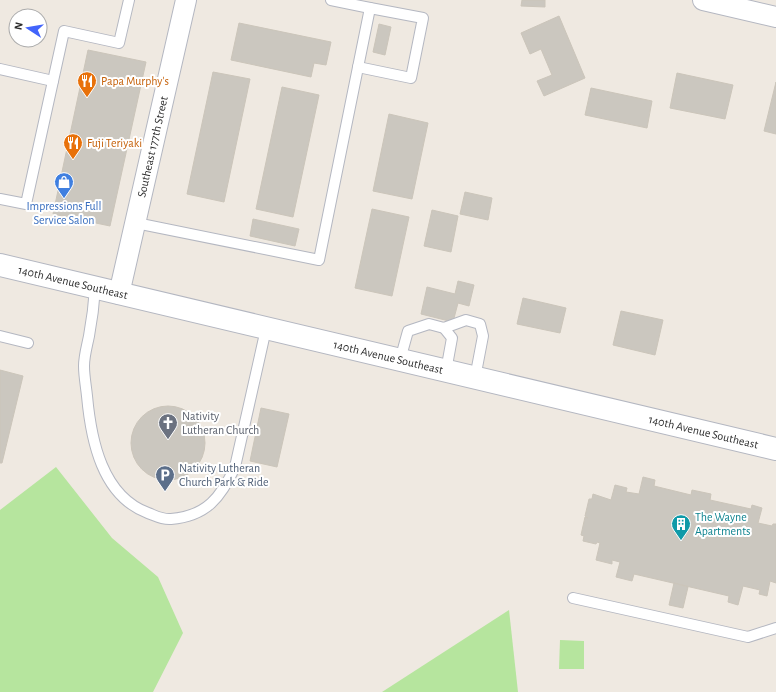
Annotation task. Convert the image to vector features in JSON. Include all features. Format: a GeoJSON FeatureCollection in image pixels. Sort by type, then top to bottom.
{"type":"FeatureCollection","features":[{"type":"Feature","properties":{"kind":"main road","name":"140th Avenue Southeast"},"geometry":{"type":"LineString","coordinates":[[0,265],[776,449]]}},
{"type":"Feature","properties":{"kind":"street","name":"Southeast 177th Street"},"geometry":{"type":"LineString","coordinates":[[120,294],[186,0]]}},
{"type":"Feature","properties":{"kind":"street"},"geometry":{"type":"LineString","coordinates":[[703,0],[776,18]]}},
{"type":"Feature","properties":{"kind":"lane"},"geometry":{"type":"LineString","coordinates":[[0,199],[26,204],[64,31],[119,43],[128,0]]}},
{"type":"Feature","properties":{"kind":"lane"},"geometry":{"type":"LineString","coordinates":[[331,0],[423,18],[411,78],[358,67]]}},
{"type":"Feature","properties":{"kind":"lane"},"geometry":{"type":"LineString","coordinates":[[136,223],[319,260],[370,8]]}},
{"type":"Feature","properties":{"kind":"lane"},"geometry":{"type":"LineString","coordinates":[[0,69],[53,81]]}},
{"type":"Feature","properties":{"kind":"lane"},"geometry":{"type":"LineString","coordinates":[[95,288],[93,312],[84,366],[89,419],[102,468],[116,490],[128,501],[143,511],[166,520],[186,518],[200,512],[213,502],[225,487],[237,460],[266,328]]}},
{"type":"Feature","properties":{"kind":"lane"},"geometry":{"type":"LineString","coordinates":[[400,360],[408,331],[429,324],[444,328],[466,320],[480,324],[483,336],[475,378]]}},
{"type":"Feature","properties":{"kind":"lane"},"geometry":{"type":"LineString","coordinates":[[444,328],[452,338],[446,371]]}},
{"type":"Feature","properties":{"kind":"lane"},"geometry":{"type":"LineString","coordinates":[[0,336],[28,343]]}},
{"type":"Feature","properties":{"kind":"lane"},"geometry":{"type":"LineString","coordinates":[[573,598],[748,637],[776,628]]}},
{"type":"Feature","properties":{"kind":"green space"},"geometry":{"type":"Polygon","coordinates":[[[56,467],[112,538],[158,577],[183,633],[153,692],[0,692],[0,510],[56,467]]]}},
{"type":"Feature","properties":{"kind":"green space"},"geometry":{"type":"Polygon","coordinates":[[[509,610],[518,692],[382,692],[509,610]]]}},
{"type":"Feature","properties":{"kind":"green space"},"geometry":{"type":"Polygon","coordinates":[[[560,640],[584,641],[584,669],[559,669],[560,640]]]}},
{"type":"Feature","properties":{"kind":"building"},"geometry":{"type":"Polygon","coordinates":[[[522,0],[545,0],[545,7],[521,6],[522,0]]]}},
{"type":"Feature","properties":{"kind":"building"},"geometry":{"type":"Polygon","coordinates":[[[559,16],[585,78],[544,96],[537,81],[552,75],[541,49],[530,54],[521,33],[559,16]]]}},
{"type":"Feature","properties":{"kind":"building"},"geometry":{"type":"Polygon","coordinates":[[[239,23],[331,42],[326,65],[314,63],[311,77],[231,60],[239,23]]]}},
{"type":"Feature","properties":{"kind":"building"},"geometry":{"type":"Polygon","coordinates":[[[379,24],[391,27],[385,55],[373,52],[379,24]]]}},
{"type":"Feature","properties":{"kind":"building"},"geometry":{"type":"Polygon","coordinates":[[[88,50],[146,62],[110,226],[53,214],[88,50]]]}},
{"type":"Feature","properties":{"kind":"building"},"geometry":{"type":"Polygon","coordinates":[[[213,72],[250,79],[224,202],[187,194],[213,72]]]}},
{"type":"Feature","properties":{"kind":"building"},"geometry":{"type":"Polygon","coordinates":[[[677,73],[733,85],[725,119],[670,108],[677,73]]]}},
{"type":"Feature","properties":{"kind":"building"},"geometry":{"type":"Polygon","coordinates":[[[776,82],[776,134],[764,131],[776,82]]]}},
{"type":"Feature","properties":{"kind":"building"},"geometry":{"type":"Polygon","coordinates":[[[282,87],[319,95],[293,217],[256,209],[282,87]]]}},
{"type":"Feature","properties":{"kind":"building"},"geometry":{"type":"Polygon","coordinates":[[[591,88],[652,101],[647,128],[585,115],[591,88]]]}},
{"type":"Feature","properties":{"kind":"building"},"geometry":{"type":"Polygon","coordinates":[[[389,114],[428,123],[412,199],[373,191],[389,114]]]}},
{"type":"Feature","properties":{"kind":"building"},"geometry":{"type":"Polygon","coordinates":[[[465,192],[492,198],[488,220],[460,214],[465,192]]]}},
{"type":"Feature","properties":{"kind":"building"},"geometry":{"type":"Polygon","coordinates":[[[372,209],[409,217],[392,296],[355,288],[372,209]]]}},
{"type":"Feature","properties":{"kind":"building"},"geometry":{"type":"Polygon","coordinates":[[[432,210],[458,216],[451,252],[424,246],[432,210]]]}},
{"type":"Feature","properties":{"kind":"building"},"geometry":{"type":"Polygon","coordinates":[[[253,219],[299,229],[295,246],[250,236],[253,219]]]}},
{"type":"Feature","properties":{"kind":"building"},"geometry":{"type":"Polygon","coordinates":[[[458,281],[474,285],[469,306],[458,303],[453,322],[421,314],[427,287],[455,294],[458,281]]]}},
{"type":"Feature","properties":{"kind":"building"},"geometry":{"type":"Polygon","coordinates":[[[523,298],[566,308],[560,333],[517,324],[523,298]]]}},
{"type":"Feature","properties":{"kind":"building"},"geometry":{"type":"Polygon","coordinates":[[[621,311],[663,320],[655,355],[613,345],[621,311]]]}},
{"type":"Feature","properties":{"kind":"building"},"geometry":{"type":"Polygon","coordinates":[[[0,370],[23,376],[2,463],[0,463],[0,370]]]}},
{"type":"Feature","properties":{"kind":"building","name":"Nativity Lutheran Church"},"geometry":{"type":"Polygon","coordinates":[[[161,406],[175,406],[182,408],[195,416],[203,429],[205,443],[203,457],[195,470],[182,478],[175,480],[161,480],[154,478],[141,470],[133,457],[131,450],[131,436],[133,429],[141,416],[154,408],[161,406]]]}},
{"type":"Feature","properties":{"kind":"building"},"geometry":{"type":"Polygon","coordinates":[[[261,408],[289,414],[277,467],[250,461],[261,408]]]}},
{"type":"Feature","properties":{"kind":"building","name":"The Wayne Apartments"},"geometry":{"type":"Polygon","coordinates":[[[643,477],[655,480],[654,486],[691,495],[692,490],[711,494],[710,500],[751,509],[752,505],[762,508],[758,523],[772,526],[773,524],[776,524],[776,583],[770,581],[767,596],[759,594],[760,590],[743,586],[738,605],[728,602],[729,596],[634,574],[632,581],[616,577],[620,562],[612,560],[612,564],[596,560],[600,543],[597,542],[596,544],[583,541],[584,536],[581,535],[585,517],[588,518],[585,516],[589,499],[592,499],[593,494],[611,500],[615,485],[627,488],[626,492],[639,494],[643,477]]]}},
{"type":"Feature","properties":{"kind":"building"},"geometry":{"type":"Polygon","coordinates":[[[674,583],[688,587],[683,608],[669,605],[674,583]]]}},
{"type":"Feature","properties":{"kind":"place","name":"Papa Murphy's"},"geometry":{"type":"Point","coordinates":[87,98]}},
{"type":"Feature","properties":{"kind":"place","name":"Fuji Teriyaki"},"geometry":{"type":"Point","coordinates":[73,160]}},
{"type":"Feature","properties":{"kind":"place","name":"Impressions Full Service Salon"},"geometry":{"type":"Point","coordinates":[64,199]}},
{"type":"Feature","properties":{"kind":"place","name":"Nativity Lutheran Church"},"geometry":{"type":"Point","coordinates":[168,440]}},
{"type":"Feature","properties":{"kind":"place","name":"Nativity Lutheran Church Park & Ride"},"geometry":{"type":"Point","coordinates":[165,492]}},
{"type":"Feature","properties":{"kind":"place","name":"The Wayne Apartments"},"geometry":{"type":"Point","coordinates":[681,541]}}]}
